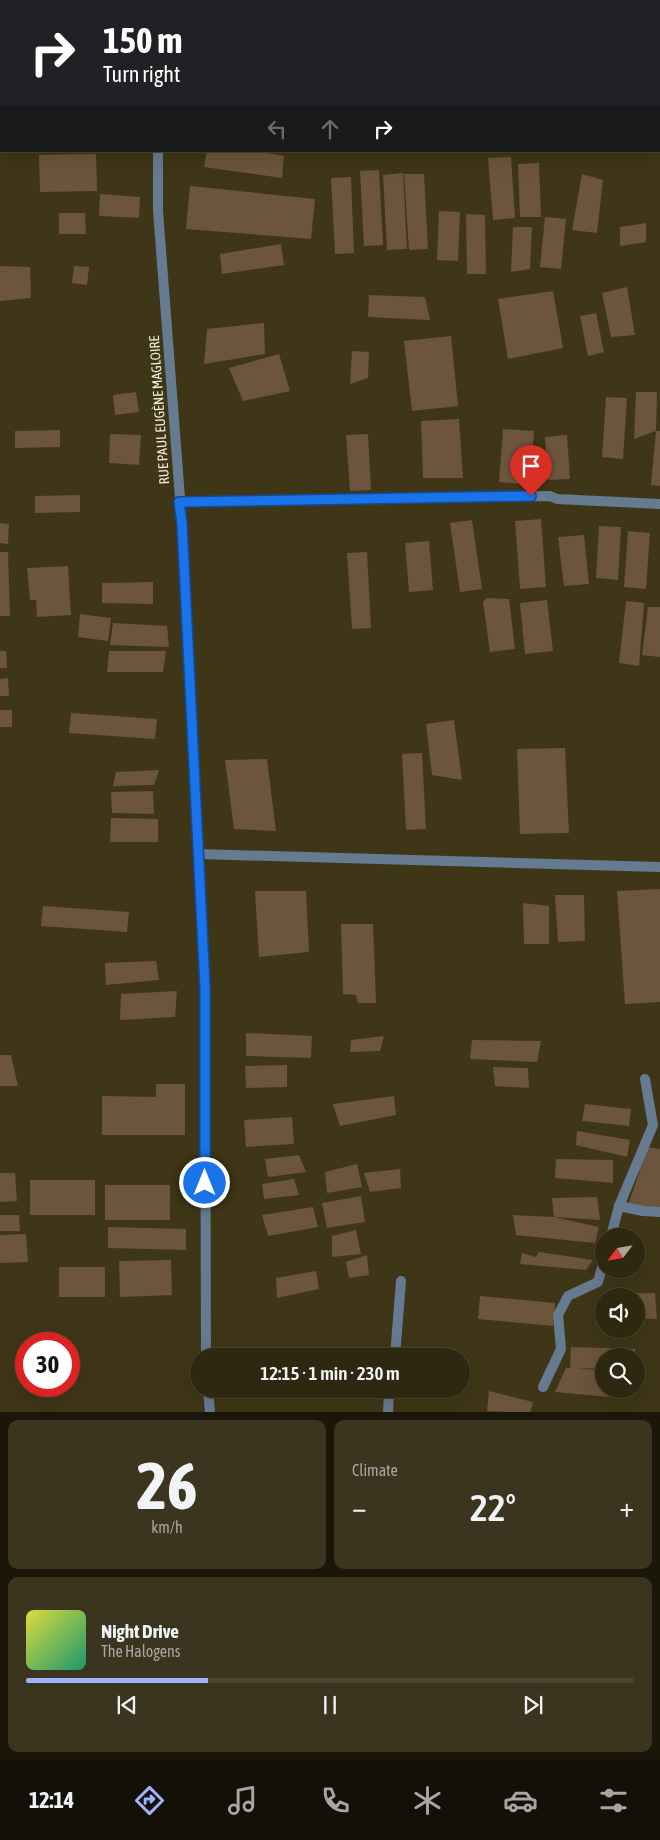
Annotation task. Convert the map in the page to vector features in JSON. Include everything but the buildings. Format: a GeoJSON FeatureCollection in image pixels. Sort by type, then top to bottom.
{"type":"FeatureCollection","features":[{"type":"Feature","properties":{"kind":"street","name":"RUE PAUL EUGÈNE MAGLOIRE"},"geometry":{"type":"LineString","coordinates":[[158,152],[158,211],[182,524],[205,987],[206,1348]]}},
{"type":"Feature","properties":{"kind":"street"},"geometry":{"type":"LineString","coordinates":[[179,502],[550,496],[660,504]]}},
{"type":"Feature","properties":{"kind":"street"},"geometry":{"type":"LineString","coordinates":[[198,854],[660,867]]}},
{"type":"Feature","properties":{"kind":"street"},"geometry":{"type":"LineString","coordinates":[[612,1228],[619,1206],[653,1125],[645,1079]]}},
{"type":"Feature","properties":{"kind":"street"},"geometry":{"type":"LineString","coordinates":[[619,1206],[643,1212],[660,1212]]}},
{"type":"Feature","properties":{"kind":"street"},"geometry":{"type":"LineString","coordinates":[[543,1387],[561,1349],[558,1315],[568,1296],[598,1282],[599,1278]]}},
{"type":"Feature","properties":{"kind":"street"},"geometry":{"type":"LineString","coordinates":[[396,1348],[402,1281]]}},
{"type":"Feature","properties":{"kind":"street"},"geometry":{"type":"LineString","coordinates":[[209,1398],[210,1412]]}},
{"type":"Feature","properties":{"kind":"street"},"geometry":{"type":"LineString","coordinates":[[388,1412],[389,1398]]}},
{"type":"Feature","properties":{"kind":"route"},"geometry":{"type":"LineString","coordinates":[[205,1183],[205,987],[182,524],[179,502],[531,496]]}}]}
